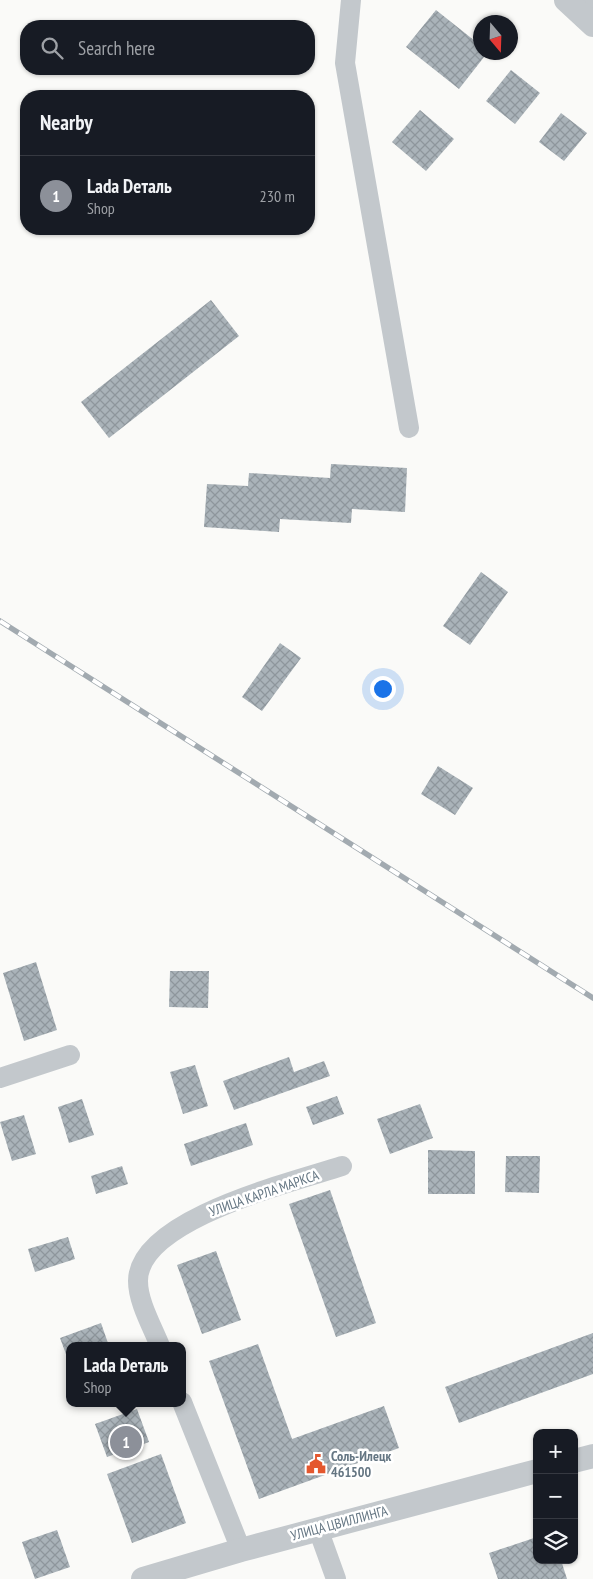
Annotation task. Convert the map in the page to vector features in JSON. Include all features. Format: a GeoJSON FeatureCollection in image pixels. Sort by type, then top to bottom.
{"type":"FeatureCollection","features":[{"type":"Feature","properties":{"kind":"street"},"geometry":{"type":"LineString","coordinates":[[351,0],[345,63],[409,428]]}},
{"type":"Feature","properties":{"kind":"street"},"geometry":{"type":"LineString","coordinates":[[566,0],[589,14]]}},
{"type":"Feature","properties":{"kind":"street"},"geometry":{"type":"LineString","coordinates":[[0,1078],[70,1055]]}},
{"type":"Feature","properties":{"kind":"street","name":"УЛИЦА КАРЛА МАРКСА"},"geometry":{"type":"LineString","coordinates":[[158,1342],[143,1304],[138,1280],[144,1258],[155,1244],[176,1228],[217,1207],[342,1166]]}},
{"type":"Feature","properties":{"kind":"street"},"geometry":{"type":"LineString","coordinates":[[184,1407],[241,1550]]}},
{"type":"Feature","properties":{"kind":"street"},"geometry":{"type":"LineString","coordinates":[[578,1460],[593,1456]]}},
{"type":"Feature","properties":{"kind":"street","name":"УЛИЦА ЦВИЛЛИНГА"},"geometry":{"type":"LineString","coordinates":[[143,1579],[241,1550],[533,1472]]}},
{"type":"Feature","properties":{"kind":"street"},"geometry":{"type":"LineString","coordinates":[[318,1529],[336,1579]]}},
{"type":"Feature","properties":{"kind":"building"},"geometry":{"type":"Polygon","coordinates":[[[436,10],[473,39],[473,60],[482,60],[459,89],[406,47],[436,10]]]}},
{"type":"Feature","properties":{"kind":"building"},"geometry":{"type":"Polygon","coordinates":[[[511,70],[540,93],[515,124],[486,101],[511,70]]]}},
{"type":"Feature","properties":{"kind":"building"},"geometry":{"type":"Polygon","coordinates":[[[420,110],[454,139],[426,171],[392,142],[420,110]]]}},
{"type":"Feature","properties":{"kind":"building"},"geometry":{"type":"Polygon","coordinates":[[[561,113],[587,133],[564,161],[539,142],[561,113]]]}},
{"type":"Feature","properties":{"kind":"building"},"geometry":{"type":"Polygon","coordinates":[[[211,300],[239,336],[109,438],[81,402],[211,300]]]}},
{"type":"Feature","properties":{"kind":"building"},"geometry":{"type":"Polygon","coordinates":[[[331,464],[407,468],[405,512],[352,509],[351,523],[280,519],[279,532],[204,527],[207,484],[248,486],[249,473],[330,478],[331,464]]]}},
{"type":"Feature","properties":{"kind":"building"},"geometry":{"type":"Polygon","coordinates":[[[481,572],[508,592],[470,645],[443,626],[481,572]]]}},
{"type":"Feature","properties":{"kind":"building"},"geometry":{"type":"Polygon","coordinates":[[[280,643],[301,658],[262,711],[242,697],[280,643]]]}},
{"type":"Feature","properties":{"kind":"building"},"geometry":{"type":"Polygon","coordinates":[[[438,766],[473,788],[455,815],[421,794],[438,766]]]}},
{"type":"Feature","properties":{"kind":"building"},"geometry":{"type":"Polygon","coordinates":[[[36,962],[57,1030],[24,1041],[3,973],[36,962]]]}},
{"type":"Feature","properties":{"kind":"building"},"geometry":{"type":"Polygon","coordinates":[[[170,971],[209,971],[208,1008],[169,1007],[170,971]]]}},
{"type":"Feature","properties":{"kind":"building"},"geometry":{"type":"Polygon","coordinates":[[[289,1057],[294,1072],[324,1061],[330,1076],[234,1110],[223,1081],[289,1057]]]}},
{"type":"Feature","properties":{"kind":"building"},"geometry":{"type":"Polygon","coordinates":[[[195,1065],[208,1106],[183,1114],[170,1072],[195,1065]]]}},
{"type":"Feature","properties":{"kind":"building"},"geometry":{"type":"Polygon","coordinates":[[[337,1096],[344,1114],[313,1125],[306,1107],[337,1096]]]}},
{"type":"Feature","properties":{"kind":"building"},"geometry":{"type":"Polygon","coordinates":[[[82,1099],[94,1135],[69,1143],[58,1107],[82,1099]]]}},
{"type":"Feature","properties":{"kind":"building"},"geometry":{"type":"Polygon","coordinates":[[[420,1104],[433,1138],[390,1154],[377,1119],[420,1104]]]}},
{"type":"Feature","properties":{"kind":"building"},"geometry":{"type":"Polygon","coordinates":[[[24,1115],[36,1154],[12,1161],[0,1122],[24,1115]]]}},
{"type":"Feature","properties":{"kind":"building"},"geometry":{"type":"Polygon","coordinates":[[[246,1123],[253,1145],[191,1166],[184,1144],[246,1123]]]}},
{"type":"Feature","properties":{"kind":"building"},"geometry":{"type":"Polygon","coordinates":[[[428,1150],[475,1151],[475,1194],[428,1194],[428,1150]]]}},
{"type":"Feature","properties":{"kind":"building"},"geometry":{"type":"Polygon","coordinates":[[[506,1156],[540,1156],[539,1193],[505,1192],[506,1156]]]}},
{"type":"Feature","properties":{"kind":"building"},"geometry":{"type":"Polygon","coordinates":[[[122,1166],[128,1184],[96,1194],[91,1176],[122,1166]]]}},
{"type":"Feature","properties":{"kind":"building"},"geometry":{"type":"Polygon","coordinates":[[[330,1190],[376,1323],[336,1337],[289,1204],[330,1190]]]}},
{"type":"Feature","properties":{"kind":"building"},"geometry":{"type":"Polygon","coordinates":[[[68,1237],[75,1259],[35,1272],[28,1249],[68,1237]]]}},
{"type":"Feature","properties":{"kind":"building"},"geometry":{"type":"Polygon","coordinates":[[[216,1251],[241,1320],[202,1334],[177,1265],[216,1251]]]}},
{"type":"Feature","properties":{"kind":"building"},"geometry":{"type":"Polygon","coordinates":[[[101,1323],[108,1342],[66,1342],[66,1354],[60,1338],[101,1323]]]}},
{"type":"Feature","properties":{"kind":"building"},"geometry":{"type":"Polygon","coordinates":[[[593,1333],[593,1374],[459,1423],[445,1387],[593,1333]]]}},
{"type":"Feature","properties":{"kind":"building"},"geometry":{"type":"Polygon","coordinates":[[[258,1344],[292,1439],[384,1406],[399,1448],[259,1499],[209,1361],[258,1344]]]}},
{"type":"Feature","properties":{"kind":"building"},"geometry":{"type":"Polygon","coordinates":[[[137,1409],[149,1442],[107,1457],[95,1424],[137,1409]]]}},
{"type":"Feature","properties":{"kind":"building"},"geometry":{"type":"Polygon","coordinates":[[[161,1454],[186,1523],[132,1543],[107,1474],[161,1454]]]}},
{"type":"Feature","properties":{"kind":"building"},"geometry":{"type":"Polygon","coordinates":[[[57,1530],[70,1567],[35,1579],[22,1542],[57,1530]]]}},
{"type":"Feature","properties":{"kind":"building"},"geometry":{"type":"Polygon","coordinates":[[[533,1538],[533,1564],[562,1564],[567,1579],[498,1579],[489,1553],[533,1538]]]}},
{"type":"Feature","properties":{"kind":"railway"},"geometry":{"type":"LineString","coordinates":[[0,621],[593,998]]}},
{"type":"Feature","properties":{"kind":"place","name":"Lada Dеталь"},"geometry":{"type":"Point","coordinates":[126,1442]}},
{"type":"Feature","properties":{"kind":"place","name":"Соль-Илецк 461500"},"geometry":{"type":"Point","coordinates":[316,1464]}}]}
